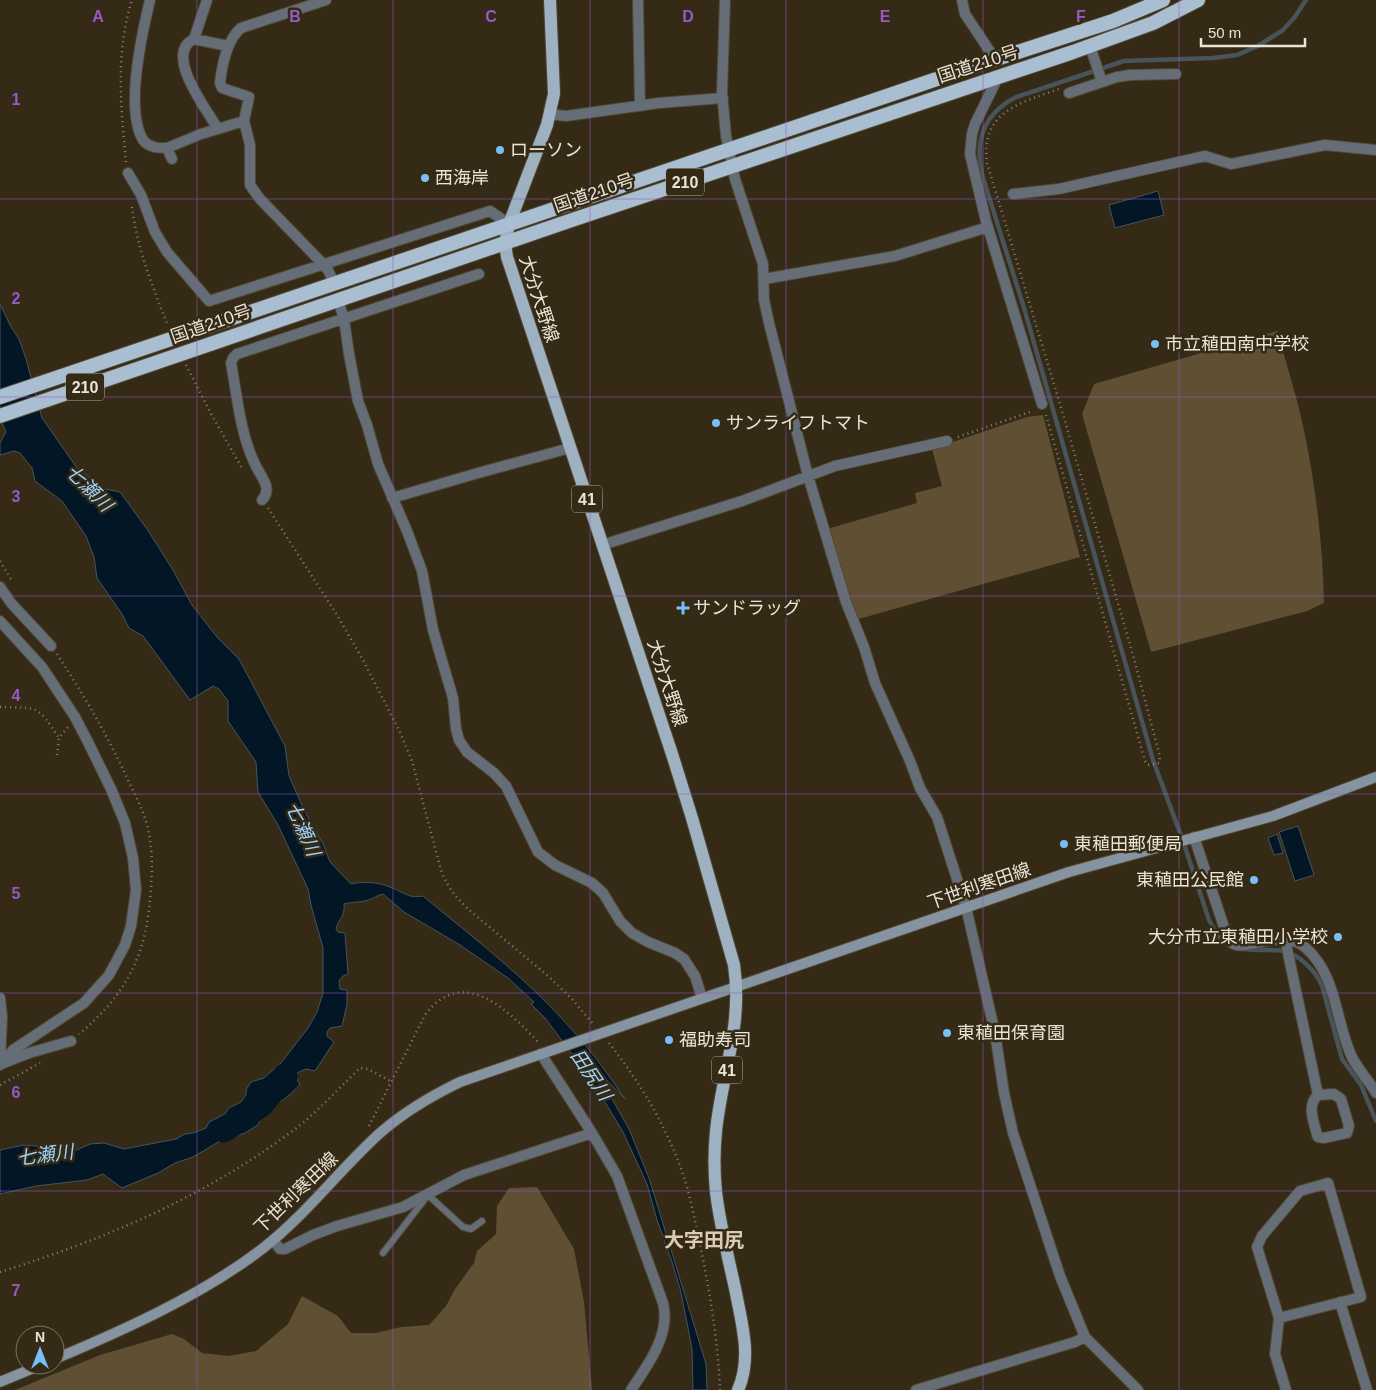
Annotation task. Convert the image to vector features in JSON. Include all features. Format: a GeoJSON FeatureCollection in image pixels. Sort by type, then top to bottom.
{"type":"FeatureCollection","features":[{"type":"Feature","properties":{"kind":"highway","name":"国道210号"},"geometry":{"type":"LineString","coordinates":[[0,397],[994,59],[1113,21],[1163,0]]}},
{"type":"Feature","properties":{"kind":"highway","name":"国道210号"},"geometry":{"type":"LineString","coordinates":[[0,416],[1090,46],[1154,23],[1198,0]]}},
{"type":"Feature","properties":{"kind":"main road","name":"大分大野線"},"geometry":{"type":"LineString","coordinates":[[550,0],[554,82],[549,114],[509,224],[505,243],[508,263],[692,818],[731,953],[737,987],[737,1002],[716,1130],[715,1166],[720,1214],[744,1338],[746,1363],[738,1390]]}},
{"type":"Feature","properties":{"kind":"main road","name":"下世利寒田線"},"geometry":{"type":"LineString","coordinates":[[65,1355],[108,1336],[195,1293],[234,1269],[273,1240],[307,1208],[370,1142],[401,1116],[436,1094],[460,1082],[542,1050],[556,1050],[599,1033],[1069,872],[1272,816],[1376,777]]}},
{"type":"Feature","properties":{"kind":"main road"},"geometry":{"type":"LineString","coordinates":[[0,1382],[17,1375]]}},
{"type":"Feature","properties":{"kind":"street"},"geometry":{"type":"LineString","coordinates":[[150,0],[141,40],[136,77],[138,125],[144,141],[152,147],[168,148],[244,121]]}},
{"type":"Feature","properties":{"kind":"street"},"geometry":{"type":"LineString","coordinates":[[207,0],[194,39],[185,48],[183,65],[190,82],[218,129]]}},
{"type":"Feature","properties":{"kind":"street"},"geometry":{"type":"LineString","coordinates":[[326,0],[241,28],[228,46],[220,83],[222,88],[226,90],[249,97],[244,121],[250,145],[250,185],[260,199],[324,264],[334,283]]}},
{"type":"Feature","properties":{"kind":"street"},"geometry":{"type":"LineString","coordinates":[[638,0],[640,106]]}},
{"type":"Feature","properties":{"kind":"street"},"geometry":{"type":"LineString","coordinates":[[725,0],[722,98],[728,149],[747,218],[761,257],[764,300],[768,322],[808,476],[849,613],[920,788],[937,817],[966,907],[995,1033],[999,1066],[1013,1133],[1060,1276],[1085,1336],[1138,1390]]}},
{"type":"Feature","properties":{"kind":"street"},"geometry":{"type":"LineString","coordinates":[[962,0],[965,14],[994,59]]}},
{"type":"Feature","properties":{"kind":"street"},"geometry":{"type":"LineString","coordinates":[[194,39],[228,46]]}},
{"type":"Feature","properties":{"kind":"street"},"geometry":{"type":"LineString","coordinates":[[1090,46],[1101,77]]}},
{"type":"Feature","properties":{"kind":"street"},"geometry":{"type":"LineString","coordinates":[[1064,91],[1101,77],[1176,74]]}},
{"type":"Feature","properties":{"kind":"street"},"geometry":{"type":"LineString","coordinates":[[998,76],[978,114],[970,144],[971,164],[1041,407]]}},
{"type":"Feature","properties":{"kind":"street"},"geometry":{"type":"LineString","coordinates":[[549,114],[566,116],[722,98]]}},
{"type":"Feature","properties":{"kind":"street"},"geometry":{"type":"LineString","coordinates":[[1013,194],[1058,189],[1206,156],[1231,164],[1325,145],[1376,150]]}},
{"type":"Feature","properties":{"kind":"street"},"geometry":{"type":"LineString","coordinates":[[168,148],[172,159]]}},
{"type":"Feature","properties":{"kind":"street"},"geometry":{"type":"LineString","coordinates":[[128,173],[141,195],[149,218],[162,244],[209,301],[490,210],[509,224]]}},
{"type":"Feature","properties":{"kind":"street"},"geometry":{"type":"LineString","coordinates":[[764,279],[895,256],[988,227]]}},
{"type":"Feature","properties":{"kind":"street"},"geometry":{"type":"LineString","coordinates":[[262,500],[267,495],[267,490],[265,481],[254,463],[247,441],[231,363],[233,358],[237,354],[479,274]]}},
{"type":"Feature","properties":{"kind":"street"},"geometry":{"type":"LineString","coordinates":[[338,300],[344,319],[356,395],[378,464],[411,540],[422,571],[432,630],[451,690],[456,729],[462,746],[472,757],[494,773],[506,786],[535,847],[543,857],[592,883],[603,893],[620,921],[632,933],[684,958],[696,976],[702,998]]}},
{"type":"Feature","properties":{"kind":"street"},"geometry":{"type":"LineString","coordinates":[[602,545],[654,527],[708,512],[835,466],[947,441]]}},
{"type":"Feature","properties":{"kind":"street"},"geometry":{"type":"LineString","coordinates":[[392,498],[570,448]]}},
{"type":"Feature","properties":{"kind":"street"},"geometry":{"type":"LineString","coordinates":[[0,587],[51,646]]}},
{"type":"Feature","properties":{"kind":"street"},"geometry":{"type":"LineString","coordinates":[[0,621],[38,662],[75,717],[119,806],[130,842],[136,890],[125,945],[117,962],[96,991],[84,1003],[13,1050],[0,1064]]}},
{"type":"Feature","properties":{"kind":"street"},"geometry":{"type":"LineString","coordinates":[[1194,837],[1231,944],[1245,946],[1272,939],[1285,939],[1293,940],[1304,946],[1324,970],[1351,1056],[1376,1094]]}},
{"type":"Feature","properties":{"kind":"street"},"geometry":{"type":"LineString","coordinates":[[1285,939],[1318,1095]]}},
{"type":"Feature","properties":{"kind":"street"},"geometry":{"type":"LineString","coordinates":[[0,998],[2,1009],[0,1064]]}},
{"type":"Feature","properties":{"kind":"street"},"geometry":{"type":"LineString","coordinates":[[0,1064],[29,1052],[71,1041]]}},
{"type":"Feature","properties":{"kind":"street"},"geometry":{"type":"LineString","coordinates":[[542,1050],[617,1176],[654,1275],[665,1311],[662,1337],[631,1390]]}},
{"type":"Feature","properties":{"kind":"street"},"geometry":{"type":"LineString","coordinates":[[1334,1094],[1344,1103],[1348,1126],[1347,1134],[1324,1138],[1318,1137],[1311,1108],[1318,1095],[1334,1094]]}},
{"type":"Feature","properties":{"kind":"street"},"geometry":{"type":"LineString","coordinates":[[273,1240],[280,1249],[285,1249],[324,1231],[403,1207],[464,1175],[592,1133]]}},
{"type":"Feature","properties":{"kind":"street"},"geometry":{"type":"LineString","coordinates":[[1279,1318],[1361,1297],[1328,1183],[1300,1191],[1262,1236],[1257,1247],[1279,1318],[1275,1354],[1286,1390]]}},
{"type":"Feature","properties":{"kind":"street"},"geometry":{"type":"LineString","coordinates":[[1340,1302],[1367,1390]]}},
{"type":"Feature","properties":{"kind":"street"},"geometry":{"type":"LineString","coordinates":[[916,1390],[1058,1347],[1085,1336]]}},
{"type":"Feature","properties":{"kind":"lane"},"geometry":{"type":"LineString","coordinates":[[383,1253],[428,1195],[463,1227],[471,1229],[482,1221]]}},
{"type":"Feature","properties":{"kind":"path"},"geometry":{"type":"LineString","coordinates":[[947,441],[1041,407],[1144,761],[1148,765],[1159,763],[1160,757],[1130,646],[1060,404],[987,163],[988,135],[1000,116],[1019,103],[1064,91]]}},
{"type":"Feature","properties":{"kind":"path"},"geometry":{"type":"LineString","coordinates":[[186,363],[210,412],[246,475]]}},
{"type":"Feature","properties":{"kind":"path"},"geometry":{"type":"LineString","coordinates":[[262,500],[337,615],[363,660],[399,730],[412,761],[446,884],[468,909],[572,999],[625,1064],[652,1107],[677,1158],[686,1186],[708,1283],[718,1350],[720,1390]]}},
{"type":"Feature","properties":{"kind":"path"},"geometry":{"type":"LineString","coordinates":[[0,562],[14,585]]}},
{"type":"Feature","properties":{"kind":"path"},"geometry":{"type":"LineString","coordinates":[[51,646],[93,711],[123,768],[148,828],[153,862],[146,931],[143,946],[132,973],[107,1008],[71,1041]]}},
{"type":"Feature","properties":{"kind":"path"},"geometry":{"type":"LineString","coordinates":[[0,707],[31,708],[41,712],[59,738]]}},
{"type":"Feature","properties":{"kind":"path"},"geometry":{"type":"LineString","coordinates":[[57,755],[59,738],[75,717]]}},
{"type":"Feature","properties":{"kind":"path"},"geometry":{"type":"LineString","coordinates":[[368,1126],[425,1015],[440,1000],[454,993],[462,992],[481,996],[507,1010],[542,1050]]}},
{"type":"Feature","properties":{"kind":"path"},"geometry":{"type":"LineString","coordinates":[[0,1085],[25,1073],[45,1060]]}},
{"type":"Feature","properties":{"kind":"path"},"geometry":{"type":"LineString","coordinates":[[0,1272],[124,1228],[189,1196],[232,1172],[288,1135],[325,1103],[360,1068],[368,1069],[392,1082]]}},
{"type":"Feature","properties":{"kind":"shaded area"},"geometry":{"type":"Polygon","coordinates":[[[1277,331],[1299,409],[1309,455],[1316,497],[1324,603],[1307,611],[1151,652],[1082,414],[1094,384],[1277,331]]]}},
{"type":"Feature","properties":{"kind":"shaded area"},"geometry":{"type":"Polygon","coordinates":[[[1043,415],[1080,557],[855,620],[827,529],[917,503],[915,493],[942,486],[932,449],[1027,417],[1043,415]]]}},
{"type":"Feature","properties":{"kind":"shaded area"},"geometry":{"type":"Polygon","coordinates":[[[537,1187],[574,1249],[584,1302],[592,1390],[15,1390],[51,1375],[65,1375],[65,1369],[100,1355],[172,1334],[184,1339],[202,1353],[229,1356],[256,1351],[288,1324],[302,1296],[338,1316],[351,1333],[376,1333],[401,1327],[429,1325],[446,1306],[455,1289],[474,1263],[477,1251],[496,1234],[497,1206],[509,1188],[537,1187]]]}},
{"type":"Feature","properties":{"kind":"water"},"geometry":{"type":"Polygon","coordinates":[[[1158,191],[1164,215],[1115,228],[1109,205],[1158,191]]]}},
{"type":"Feature","properties":{"kind":"water","name":"田尻川"},"geometry":{"type":"Polygon","coordinates":[[[0,304],[19,339],[42,418],[77,468],[105,489],[120,492],[147,529],[192,605],[217,637],[239,659],[285,746],[289,776],[330,862],[351,884],[360,882],[376,883],[410,896],[423,896],[502,961],[557,1013],[588,1048],[625,1099],[585,1057],[594,1075],[612,1099],[629,1129],[649,1178],[706,1364],[707,1390],[693,1390],[692,1349],[681,1292],[647,1184],[623,1132],[593,1082],[545,1018],[531,1004],[534,1002],[508,978],[460,945],[404,912],[383,894],[366,901],[344,904],[344,912],[336,929],[338,932],[345,933],[348,974],[339,981],[340,989],[347,990],[347,1004],[342,1026],[330,1028],[327,1032],[327,1036],[334,1042],[315,1071],[306,1069],[297,1073],[296,1077],[300,1085],[291,1094],[276,1103],[255,1104],[252,1111],[260,1119],[258,1125],[245,1133],[220,1141],[193,1157],[175,1163],[158,1173],[122,1188],[103,1174],[87,1180],[36,1186],[0,1194],[0,1150],[24,1145],[77,1150],[90,1144],[104,1143],[124,1149],[176,1139],[185,1134],[206,1128],[209,1122],[225,1114],[229,1108],[241,1102],[251,1082],[264,1078],[281,1063],[308,1028],[317,1012],[323,993],[323,948],[308,889],[278,825],[258,792],[256,762],[228,721],[228,701],[219,689],[213,686],[190,700],[143,636],[129,628],[122,614],[97,578],[94,557],[86,536],[62,501],[35,481],[32,468],[20,453],[14,451],[0,455],[0,443],[6,432],[0,418],[0,304]]]}},
{"type":"Feature","properties":{"kind":"water"},"geometry":{"type":"Polygon","coordinates":[[[1298,826],[1314,875],[1295,881],[1279,832],[1298,826]]]}},
{"type":"Feature","properties":{"kind":"water"},"geometry":{"type":"Polygon","coordinates":[[[1277,834],[1283,853],[1274,855],[1268,838],[1277,834]]]}},
{"type":"Feature","properties":{"kind":"waterway"},"geometry":{"type":"LineString","coordinates":[[1226,941],[1218,936],[1209,920],[1183,841],[1153,760],[1024,308],[983,178],[980,165],[981,141],[983,131],[995,112],[1016,97],[1124,61],[1213,58],[1237,55],[1258,46],[1283,30],[1306,0]]}},
{"type":"Feature","properties":{"kind":"waterway"},"geometry":{"type":"LineString","coordinates":[[1244,949],[1278,950],[1289,953],[1301,959],[1316,975],[1322,986],[1342,1059],[1361,1085],[1376,1121]]}},
{"type":"Feature","properties":{"kind":"waterway","name":"七瀬川"},"geometry":{"type":"LineString","coordinates":[[224,1130],[261,1105],[285,1076]]}},
{"type":"Feature","properties":{"kind":"place","name":"ローソン"},"geometry":{"type":"Point","coordinates":[500,150]}},
{"type":"Feature","properties":{"kind":"place","name":"西海岸"},"geometry":{"type":"Point","coordinates":[425,178]}},
{"type":"Feature","properties":{"kind":"place","name":"市立稙田南中学校"},"geometry":{"type":"Point","coordinates":[1155,344]}},
{"type":"Feature","properties":{"kind":"place","name":"サンライフトマト"},"geometry":{"type":"Point","coordinates":[716,423]}},
{"type":"Feature","properties":{"kind":"place","name":"サンドラッグ"},"geometry":{"type":"Point","coordinates":[683,608]}},
{"type":"Feature","properties":{"kind":"place","name":"東稙田郵便局"},"geometry":{"type":"Point","coordinates":[1064,844]}},
{"type":"Feature","properties":{"kind":"place","name":"東稙田公民館"},"geometry":{"type":"Point","coordinates":[1254,880]}},
{"type":"Feature","properties":{"kind":"place","name":"大分市立東稙田小学校"},"geometry":{"type":"Point","coordinates":[1338,937]}},
{"type":"Feature","properties":{"kind":"place","name":"東稙田保育園"},"geometry":{"type":"Point","coordinates":[947,1033]}},
{"type":"Feature","properties":{"kind":"place","name":"福助寿司"},"geometry":{"type":"Point","coordinates":[669,1040]}},
{"type":"Feature","properties":{"kind":"district","name":"大字田尻"},"geometry":{"type":"Point","coordinates":[704,1240]}}]}
